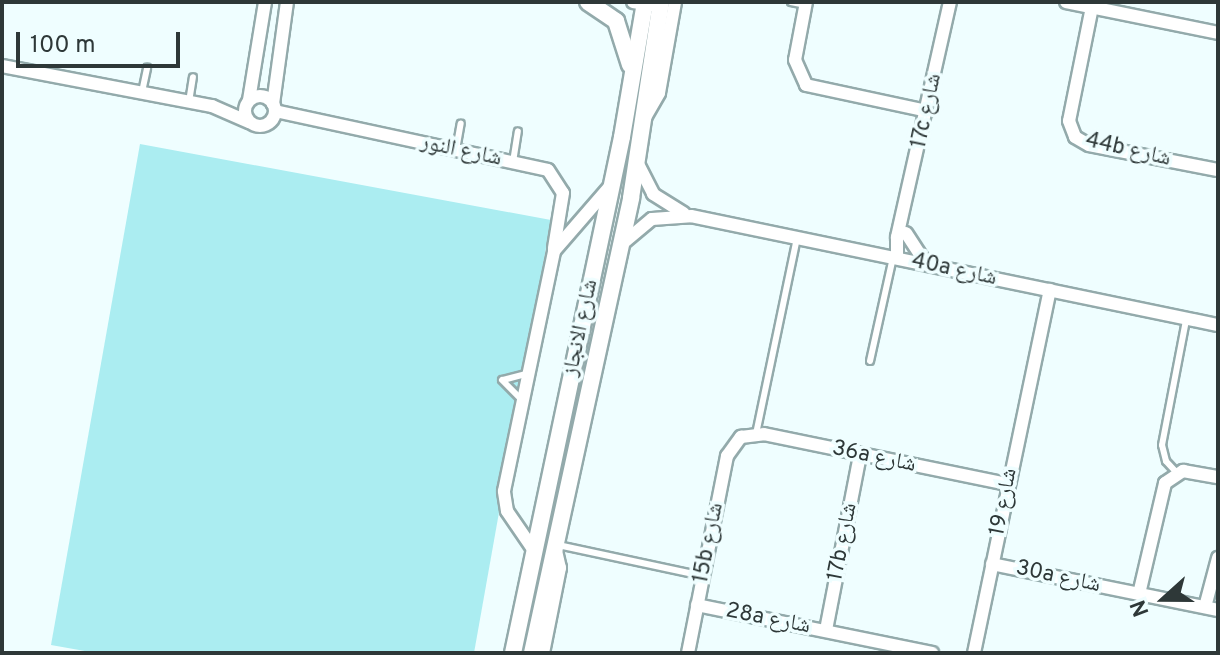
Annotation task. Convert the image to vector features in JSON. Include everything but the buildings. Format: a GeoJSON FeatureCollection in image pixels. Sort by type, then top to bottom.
{"type":"FeatureCollection","features":[{"type":"Feature","properties":{"kind":"street"},"geometry":{"type":"LineString","coordinates":[[249,122],[247,102],[265,2]]}},
{"type":"Feature","properties":{"kind":"street"},"geometry":{"type":"LineString","coordinates":[[2,66],[212,106],[261,126],[274,111],[287,2]]}},
{"type":"Feature","properties":{"kind":"street"},"geometry":{"type":"LineString","coordinates":[[588,2],[620,27],[632,74]]}},
{"type":"Feature","properties":{"kind":"street","name":"17c شارع"},"geometry":{"type":"LineString","coordinates":[[895,258],[950,2]]}},
{"type":"Feature","properties":{"kind":"street"},"geometry":{"type":"LineString","coordinates":[[1066,2],[1218,33]]}},
{"type":"Feature","properties":{"kind":"street","name":"شارع الانجاز"},"geometry":{"type":"LineString","coordinates":[[513,653],[612,184],[632,74],[653,3]]}},
{"type":"Feature","properties":{"kind":"street","name":"شارع الانجاز"},"geometry":{"type":"LineString","coordinates":[[532,653],[637,162],[653,3]]}},
{"type":"Feature","properties":{"kind":"street"},"geometry":{"type":"LineString","coordinates":[[806,3],[795,60],[806,85],[927,111]]}},
{"type":"Feature","properties":{"kind":"street","name":"44b شارع"},"geometry":{"type":"LineString","coordinates":[[1085,5],[1069,121],[1075,137],[1089,145],[1218,170]]}},
{"type":"Feature","properties":{"kind":"street","name":"شارع النور"},"geometry":{"type":"LineString","coordinates":[[247,102],[262,96],[274,111],[288,116],[544,168],[557,178],[563,193],[554,251],[504,491],[507,511],[533,549]]}},
{"type":"Feature","properties":{"kind":"street"},"geometry":{"type":"LineString","coordinates":[[212,106],[247,102]]}},
{"type":"Feature","properties":{"kind":"street","name":"40a شارع"},"geometry":{"type":"LineString","coordinates":[[637,162],[653,194],[691,216]]}},
{"type":"Feature","properties":{"kind":"street"},"geometry":{"type":"LineString","coordinates":[[554,251],[612,184]]}},
{"type":"Feature","properties":{"kind":"street","name":"40a شارع"},"geometry":{"type":"LineString","coordinates":[[621,246],[652,219],[691,216],[1218,325]]}},
{"type":"Feature","properties":{"kind":"street"},"geometry":{"type":"LineString","coordinates":[[870,252],[903,228],[926,264]]}},
{"type":"Feature","properties":{"kind":"street","name":"شارع 19"},"geometry":{"type":"LineString","coordinates":[[974,653],[1046,289]]}},
{"type":"Feature","properties":{"kind":"street","name":"36a شارع"},"geometry":{"type":"LineString","coordinates":[[741,437],[756,434],[1008,484]]}},
{"type":"Feature","properties":{"kind":"street","name":"15b شارع"},"geometry":{"type":"LineString","coordinates":[[688,653],[727,456],[741,437]]}},
{"type":"Feature","properties":{"kind":"street","name":"17b شارع"},"geometry":{"type":"LineString","coordinates":[[826,630],[860,455]]}},
{"type":"Feature","properties":{"kind":"street"},"geometry":{"type":"LineString","coordinates":[[1139,594],[1162,491],[1177,473],[1218,477]]}},
{"type":"Feature","properties":{"kind":"street"},"geometry":{"type":"LineString","coordinates":[[543,653],[560,568],[554,544]]}},
{"type":"Feature","properties":{"kind":"street"},"geometry":{"type":"LineString","coordinates":[[1212,608],[1218,558]]}},
{"type":"Feature","properties":{"kind":"street","name":"30a شارع"},"geometry":{"type":"LineString","coordinates":[[992,564],[1212,608]]}},
{"type":"Feature","properties":{"kind":"street"},"geometry":{"type":"LineString","coordinates":[[505,653],[526,583]]}},
{"type":"Feature","properties":{"kind":"street","name":"28a شارع"},"geometry":{"type":"LineString","coordinates":[[697,605],[932,653]]}},
{"type":"Feature","properties":{"kind":"lane"},"geometry":{"type":"LineString","coordinates":[[791,2],[806,3]]}},
{"type":"Feature","properties":{"kind":"lane"},"geometry":{"type":"LineString","coordinates":[[142,92],[147,68]]}},
{"type":"Feature","properties":{"kind":"lane"},"geometry":{"type":"LineString","coordinates":[[189,102],[193,77]]}},
{"type":"Feature","properties":{"kind":"lane"},"geometry":{"type":"LineString","coordinates":[[456,150],[461,123]]}},
{"type":"Feature","properties":{"kind":"lane"},"geometry":{"type":"LineString","coordinates":[[513,162],[518,131]]}},
{"type":"Feature","properties":{"kind":"lane"},"geometry":{"type":"LineString","coordinates":[[756,434],[797,238]]}},
{"type":"Feature","properties":{"kind":"lane"},"geometry":{"type":"LineString","coordinates":[[870,361],[895,258]]}},
{"type":"Feature","properties":{"kind":"lane"},"geometry":{"type":"LineString","coordinates":[[1177,473],[1166,461],[1162,445],[1186,318]]}},
{"type":"Feature","properties":{"kind":"lane"},"geometry":{"type":"LineString","coordinates":[[523,401],[502,380],[529,372]]}},
{"type":"Feature","properties":{"kind":"lane"},"geometry":{"type":"LineString","coordinates":[[554,544],[703,576]]}},
{"type":"Feature","properties":{"kind":"shaded area"},"geometry":{"type":"Polygon","coordinates":[[[140,144],[551,220],[474,653],[96,653],[51,645],[140,144]]]}}]}
